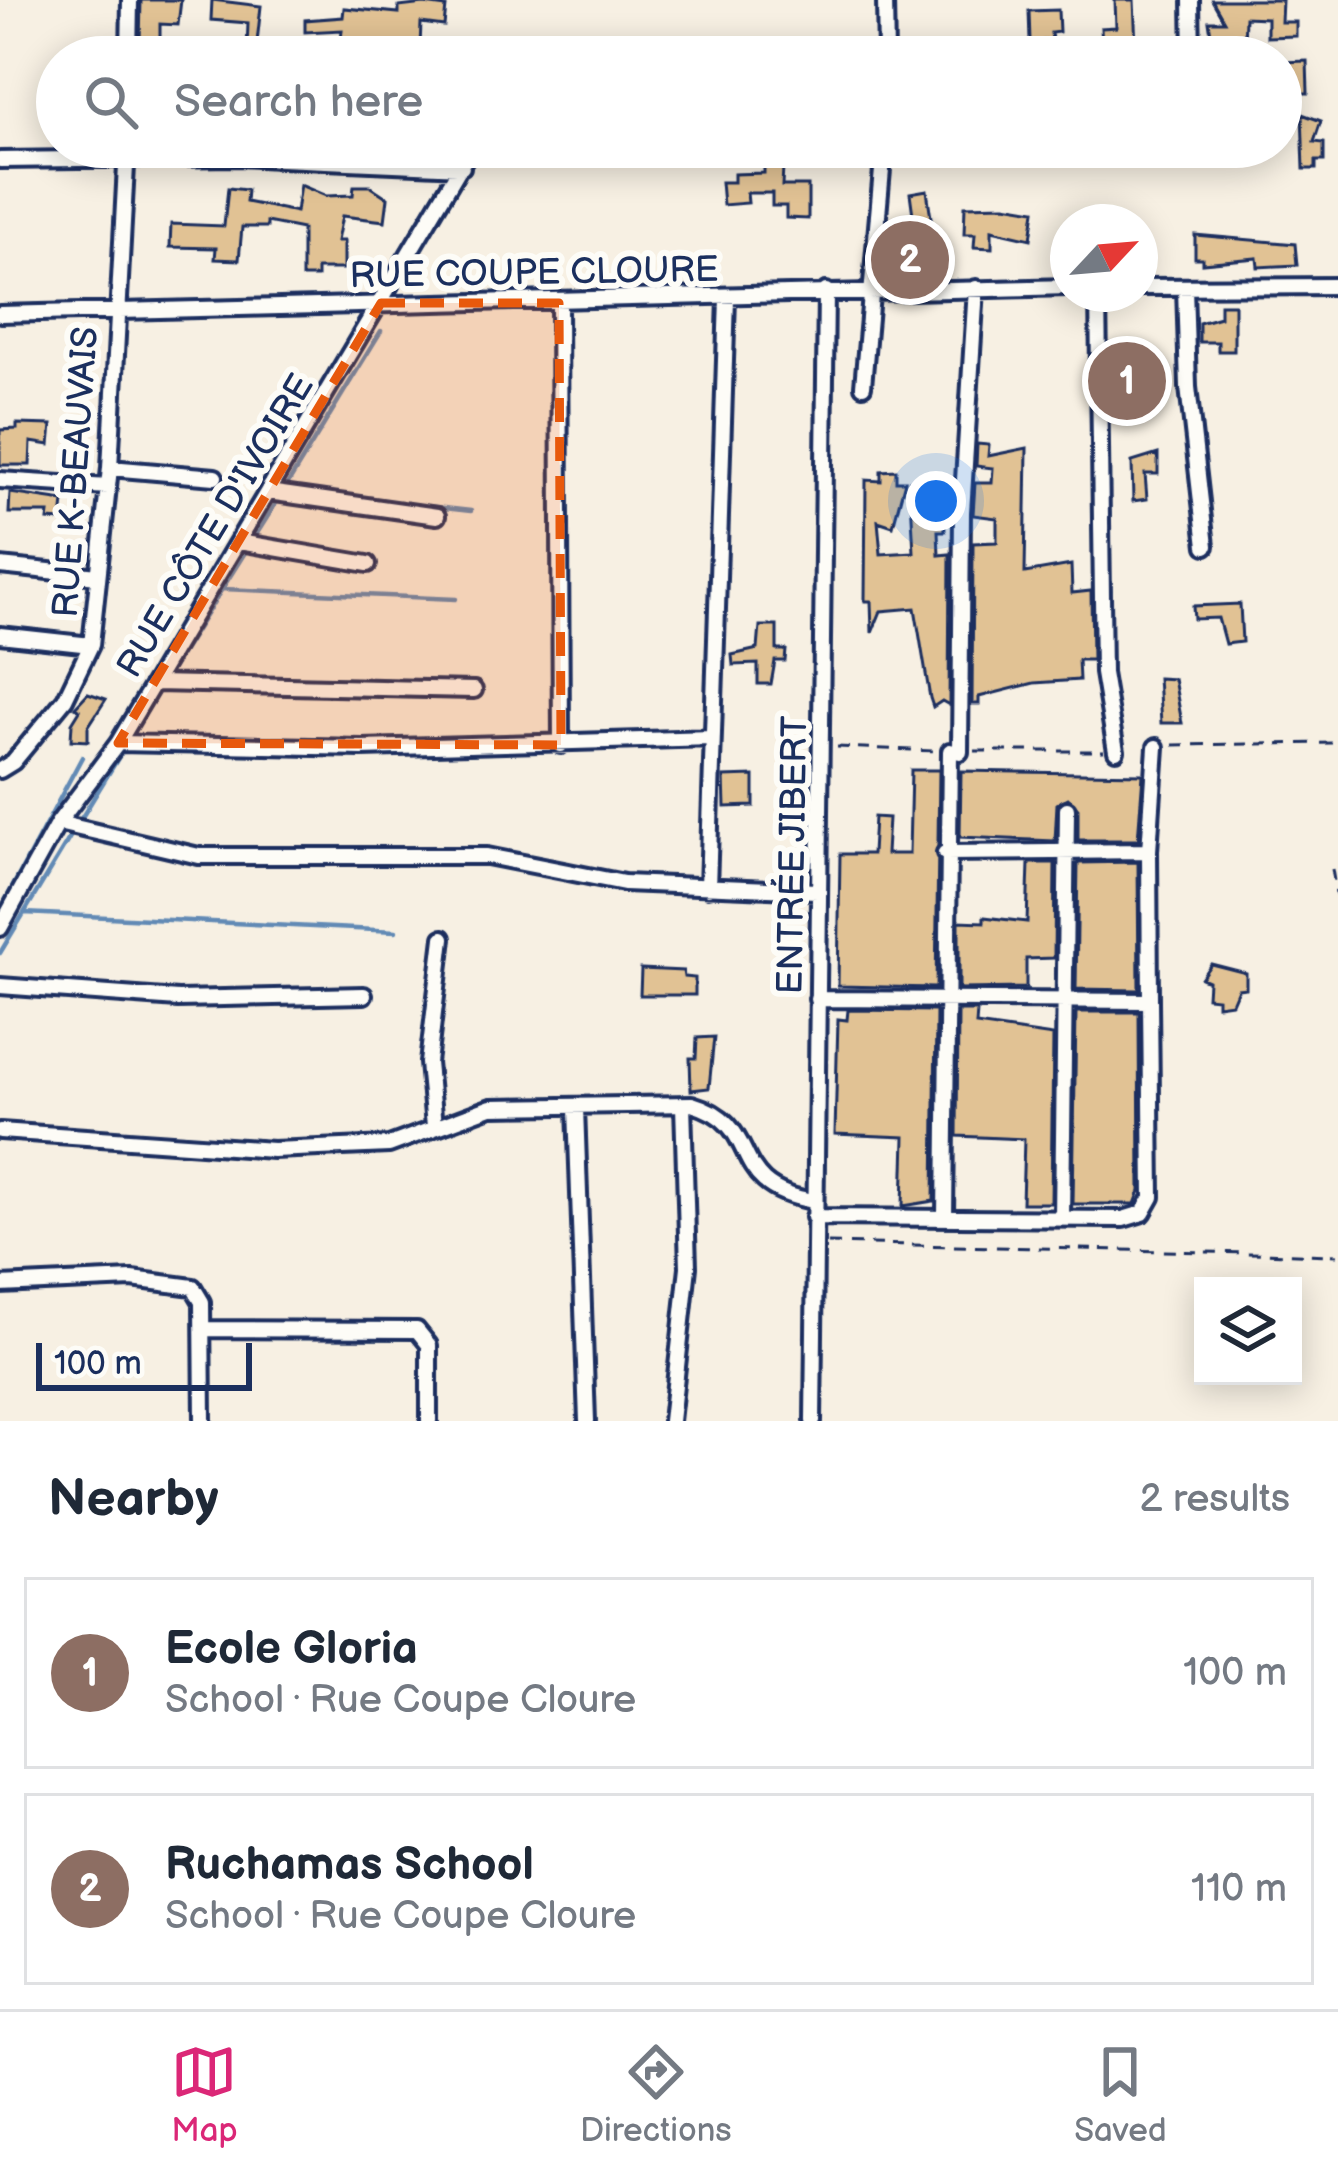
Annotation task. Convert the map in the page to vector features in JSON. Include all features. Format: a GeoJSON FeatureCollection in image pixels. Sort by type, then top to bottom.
{"type":"FeatureCollection","features":[{"type":"Feature","properties":{"kind":"street"},"geometry":{"type":"LineString","coordinates":[[129,36],[130,0]]}},
{"type":"Feature","properties":{"kind":"street"},"geometry":{"type":"LineString","coordinates":[[885,0],[886,36]]}},
{"type":"Feature","properties":{"kind":"street"},"geometry":{"type":"LineString","coordinates":[[1191,0],[1192,36]]}},
{"type":"Feature","properties":{"kind":"street"},"geometry":{"type":"LineString","coordinates":[[0,160],[36,158]]}},
{"type":"Feature","properties":{"kind":"street","name":"RUE K-BEAUVAIS"},"geometry":{"type":"LineString","coordinates":[[0,770],[14,762],[65,699],[91,645],[110,468],[126,168]]}},
{"type":"Feature","properties":{"kind":"street","name":"RUE CÔTE D'IVOIRE"},"geometry":{"type":"LineString","coordinates":[[0,928],[6,906],[155,683],[460,168]]}},
{"type":"Feature","properties":{"kind":"street"},"geometry":{"type":"LineString","coordinates":[[863,386],[876,289],[883,168]]}},
{"type":"Feature","properties":{"kind":"street"},"geometry":{"type":"LineString","coordinates":[[1185,286],[1188,387],[1206,546]]}},
{"type":"Feature","properties":{"kind":"street"},"geometry":{"type":"LineString","coordinates":[[1158,287],[1338,286]]}},
{"type":"Feature","properties":{"kind":"street","name":"RUE COUPE CLOURE"},"geometry":{"type":"LineString","coordinates":[[0,314],[1050,287]]}},
{"type":"Feature","properties":{"kind":"street"},"geometry":{"type":"LineString","coordinates":[[945,1216],[945,853],[955,752],[962,512],[976,288]]}},
{"type":"Feature","properties":{"kind":"street","name":"ENTRÉE JIBERT"},"geometry":{"type":"LineString","coordinates":[[813,1421],[826,291]]}},
{"type":"Feature","properties":{"kind":"street"},"geometry":{"type":"LineString","coordinates":[[708,888],[727,298]]}},
{"type":"Feature","properties":{"kind":"street"},"geometry":{"type":"LineString","coordinates":[[559,303],[561,745]]}},
{"type":"Feature","properties":{"kind":"street"},"geometry":{"type":"LineString","coordinates":[[1098,312],[1103,673],[1116,751]]}},
{"type":"Feature","properties":{"kind":"street"},"geometry":{"type":"LineString","coordinates":[[110,468],[215,477]]}},
{"type":"Feature","properties":{"kind":"street"},"geometry":{"type":"LineString","coordinates":[[0,480],[108,487]]}},
{"type":"Feature","properties":{"kind":"street"},"geometry":{"type":"LineString","coordinates":[[268,492],[437,516]]}},
{"type":"Feature","properties":{"kind":"street"},"geometry":{"type":"LineString","coordinates":[[239,542],[368,564]]}},
{"type":"Feature","properties":{"kind":"street"},"geometry":{"type":"LineString","coordinates":[[0,566],[98,576]]}},
{"type":"Feature","properties":{"kind":"street"},"geometry":{"type":"LineString","coordinates":[[0,635],[91,645]]}},
{"type":"Feature","properties":{"kind":"street"},"geometry":{"type":"LineString","coordinates":[[155,683],[474,690]]}},
{"type":"Feature","properties":{"kind":"street"},"geometry":{"type":"LineString","coordinates":[[118,743],[561,745],[712,738]]}},
{"type":"Feature","properties":{"kind":"street"},"geometry":{"type":"LineString","coordinates":[[0,1131],[273,1150],[389,1145],[491,1107],[683,1105],[713,1111],[731,1126],[759,1181],[814,1209],[1123,1219],[1148,1209],[1149,851],[1156,747]]}},
{"type":"Feature","properties":{"kind":"street"},"geometry":{"type":"LineString","coordinates":[[1062,1218],[1067,809]]}},
{"type":"Feature","properties":{"kind":"street"},"geometry":{"type":"LineString","coordinates":[[58,824],[199,856],[487,856],[624,884],[817,891]]}},
{"type":"Feature","properties":{"kind":"street"},"geometry":{"type":"LineString","coordinates":[[945,853],[1149,851]]}},
{"type":"Feature","properties":{"kind":"street"},"geometry":{"type":"LineString","coordinates":[[434,1126],[428,1064],[443,938]]}},
{"type":"Feature","properties":{"kind":"street"},"geometry":{"type":"LineString","coordinates":[[0,986],[178,999],[364,995]]}},
{"type":"Feature","properties":{"kind":"street"},"geometry":{"type":"LineString","coordinates":[[818,999],[1150,1001]]}},
{"type":"Feature","properties":{"kind":"street"},"geometry":{"type":"LineString","coordinates":[[671,1421],[688,1267],[683,1105]]}},
{"type":"Feature","properties":{"kind":"street"},"geometry":{"type":"LineString","coordinates":[[576,1108],[587,1421]]}},
{"type":"Feature","properties":{"kind":"street"},"geometry":{"type":"LineString","coordinates":[[0,1285],[182,1282],[200,1292],[203,1421]]}},
{"type":"Feature","properties":{"kind":"street"},"geometry":{"type":"LineString","coordinates":[[204,1329],[417,1330],[429,1345],[429,1421]]}},
{"type":"Feature","properties":{"kind":"path"},"geometry":{"type":"LineString","coordinates":[[1156,747],[1338,742]]}},
{"type":"Feature","properties":{"kind":"path"},"geometry":{"type":"LineString","coordinates":[[824,747],[1116,751]]}},
{"type":"Feature","properties":{"kind":"path"},"geometry":{"type":"LineString","coordinates":[[1332,869],[1338,905]]}},
{"type":"Feature","properties":{"kind":"path"},"geometry":{"type":"LineString","coordinates":[[815,1242],[1338,1255]]}},
{"type":"Feature","properties":{"kind":"highlighted area"},"geometry":{"type":"Polygon","coordinates":[[[381,303],[559,303],[561,745],[118,743],[381,303]]]}},
{"type":"Feature","properties":{"kind":"building"},"geometry":{"type":"Polygon","coordinates":[[[141,0],[181,0],[178,25],[160,24],[160,36],[140,36],[141,0]]]}},
{"type":"Feature","properties":{"kind":"building"},"geometry":{"type":"Polygon","coordinates":[[[212,0],[261,6],[258,36],[248,36],[248,23],[211,20],[212,0]]]}},
{"type":"Feature","properties":{"kind":"building"},"geometry":{"type":"Polygon","coordinates":[[[1115,0],[1134,0],[1136,36],[1101,36],[1101,28],[1116,27],[1115,0]]]}},
{"type":"Feature","properties":{"kind":"building"},"geometry":{"type":"Polygon","coordinates":[[[1212,0],[1282,0],[1281,22],[1296,22],[1296,36],[1267,36],[1267,18],[1245,17],[1244,36],[1211,36],[1209,21],[1224,21],[1212,0]]]}},
{"type":"Feature","properties":{"kind":"building"},"geometry":{"type":"Polygon","coordinates":[[[399,7],[446,7],[444,26],[421,23],[420,36],[305,32],[305,20],[343,17],[344,8],[399,13],[399,7]]]}},
{"type":"Feature","properties":{"kind":"building"},"geometry":{"type":"Polygon","coordinates":[[[1058,10],[1059,32],[1030,36],[1029,11],[1058,10]]]}},
{"type":"Feature","properties":{"kind":"building"},"geometry":{"type":"Polygon","coordinates":[[[1302,61],[1307,61],[1308,93],[1302,93],[1302,61]]]}},
{"type":"Feature","properties":{"kind":"building"},"geometry":{"type":"Polygon","coordinates":[[[1302,114],[1321,121],[1314,142],[1324,143],[1324,161],[1316,161],[1316,169],[1304,169],[1302,114]]]}},
{"type":"Feature","properties":{"kind":"building"},"geometry":{"type":"Polygon","coordinates":[[[764,168],[783,168],[782,186],[808,186],[808,219],[786,218],[786,206],[772,206],[772,193],[747,193],[748,203],[723,205],[721,182],[734,182],[734,174],[764,173],[764,168]]]}},
{"type":"Feature","properties":{"kind":"building"},"geometry":{"type":"Polygon","coordinates":[[[300,185],[326,196],[353,195],[354,186],[370,186],[388,198],[385,221],[342,216],[337,241],[344,241],[344,269],[317,269],[317,277],[302,277],[302,229],[267,222],[267,227],[242,227],[239,260],[215,259],[216,248],[170,247],[171,224],[224,226],[228,188],[247,190],[246,202],[296,212],[300,185]]]}},
{"type":"Feature","properties":{"kind":"building"},"geometry":{"type":"Polygon","coordinates":[[[927,190],[934,239],[894,240],[893,223],[914,222],[910,193],[927,190]]]}},
{"type":"Feature","properties":{"kind":"building"},"geometry":{"type":"Polygon","coordinates":[[[965,206],[1035,210],[1031,239],[992,230],[992,248],[974,247],[975,234],[964,234],[965,206]]]}},
{"type":"Feature","properties":{"kind":"building"},"geometry":{"type":"Polygon","coordinates":[[[1195,235],[1295,244],[1297,265],[1258,267],[1257,258],[1202,263],[1202,258],[1195,258],[1195,235]]]}},
{"type":"Feature","properties":{"kind":"building"},"geometry":{"type":"Polygon","coordinates":[[[1220,304],[1234,304],[1234,351],[1218,351],[1218,342],[1199,342],[1199,323],[1220,317],[1220,304]]]}},
{"type":"Feature","properties":{"kind":"building"},"geometry":{"type":"Polygon","coordinates":[[[17,424],[52,425],[50,445],[31,442],[30,465],[0,465],[0,430],[17,429],[17,424]]]}},
{"type":"Feature","properties":{"kind":"building"},"geometry":{"type":"Polygon","coordinates":[[[977,444],[989,445],[988,456],[1027,448],[1025,573],[1071,565],[1072,593],[1091,591],[1092,660],[1078,660],[1079,680],[1034,683],[979,697],[979,704],[972,704],[973,543],[997,542],[997,518],[973,515],[975,483],[992,483],[993,468],[976,466],[977,444]]]}},
{"type":"Feature","properties":{"kind":"building"},"geometry":{"type":"Polygon","coordinates":[[[1158,454],[1158,474],[1145,474],[1147,499],[1133,501],[1132,462],[1158,454]]]}},
{"type":"Feature","properties":{"kind":"building"},"geometry":{"type":"Polygon","coordinates":[[[896,470],[896,481],[905,481],[893,526],[878,521],[881,554],[914,552],[910,481],[939,482],[944,501],[945,531],[938,531],[939,555],[950,554],[949,705],[942,701],[933,707],[915,608],[881,611],[872,633],[871,601],[865,601],[866,480],[881,481],[881,471],[896,470]]]}},
{"type":"Feature","properties":{"kind":"building"},"geometry":{"type":"Polygon","coordinates":[[[10,493],[64,501],[62,521],[48,520],[49,513],[9,513],[10,493]]]}},
{"type":"Feature","properties":{"kind":"building"},"geometry":{"type":"Polygon","coordinates":[[[1240,604],[1242,642],[1225,644],[1218,618],[1194,619],[1193,606],[1240,604]]]}},
{"type":"Feature","properties":{"kind":"building"},"geometry":{"type":"Polygon","coordinates":[[[760,626],[777,626],[777,650],[786,650],[785,661],[775,661],[771,684],[758,684],[758,664],[733,665],[732,655],[758,649],[760,626]]]}},
{"type":"Feature","properties":{"kind":"building"},"geometry":{"type":"Polygon","coordinates":[[[1158,678],[1174,679],[1182,723],[1161,723],[1158,678]]]}},
{"type":"Feature","properties":{"kind":"building"},"geometry":{"type":"Polygon","coordinates":[[[88,693],[106,699],[88,727],[88,741],[71,740],[72,723],[80,710],[75,707],[88,693]]]}},
{"type":"Feature","properties":{"kind":"building"},"geometry":{"type":"Polygon","coordinates":[[[911,770],[939,770],[936,988],[838,986],[840,854],[872,854],[874,817],[888,818],[886,854],[909,854],[911,770]]]}},
{"type":"Feature","properties":{"kind":"building"},"geometry":{"type":"Polygon","coordinates":[[[961,771],[1143,774],[1138,840],[1078,840],[1078,808],[1068,798],[1057,804],[1055,841],[960,837],[961,771]]]}},
{"type":"Feature","properties":{"kind":"building"},"geometry":{"type":"Polygon","coordinates":[[[754,776],[754,806],[725,807],[724,777],[754,776]]]}},
{"type":"Feature","properties":{"kind":"building"},"geometry":{"type":"Polygon","coordinates":[[[1138,862],[1139,990],[1076,989],[1078,863],[1138,862]]]}},
{"type":"Feature","properties":{"kind":"building"},"geometry":{"type":"Polygon","coordinates":[[[1029,863],[1055,863],[1054,958],[1026,959],[1026,988],[959,989],[959,921],[984,922],[984,917],[1027,922],[1029,863]]]}},
{"type":"Feature","properties":{"kind":"building"},"geometry":{"type":"Polygon","coordinates":[[[1211,964],[1246,973],[1246,988],[1238,989],[1232,1003],[1217,1005],[1217,998],[1207,997],[1208,981],[1201,978],[1211,964]]]}},
{"type":"Feature","properties":{"kind":"building"},"geometry":{"type":"Polygon","coordinates":[[[641,969],[683,971],[684,977],[695,978],[695,995],[640,995],[641,969]]]}},
{"type":"Feature","properties":{"kind":"building"},"geometry":{"type":"Polygon","coordinates":[[[848,1010],[936,1011],[934,1201],[903,1206],[905,1137],[835,1134],[838,1019],[847,1020],[848,1010]]]}},
{"type":"Feature","properties":{"kind":"building"},"geometry":{"type":"Polygon","coordinates":[[[958,1011],[977,1011],[976,1025],[1053,1036],[1051,1203],[1022,1203],[1024,1139],[957,1136],[958,1011]]]}},
{"type":"Feature","properties":{"kind":"building"},"geometry":{"type":"Polygon","coordinates":[[[1076,1012],[1139,1012],[1140,1191],[1135,1204],[1073,1204],[1076,1012]]]}},
{"type":"Feature","properties":{"kind":"building"},"geometry":{"type":"Polygon","coordinates":[[[714,1037],[709,1088],[691,1090],[690,1058],[696,1058],[697,1038],[714,1037]]]}},
{"type":"Feature","properties":{"kind":"waterway"},"geometry":{"type":"LineString","coordinates":[[284,490],[381,331]]}},
{"type":"Feature","properties":{"kind":"waterway"},"geometry":{"type":"LineString","coordinates":[[166,678],[278,500]]}},
{"type":"Feature","properties":{"kind":"waterway"},"geometry":{"type":"LineString","coordinates":[[381,501],[471,511]]}},
{"type":"Feature","properties":{"kind":"waterway"},"geometry":{"type":"LineString","coordinates":[[223,589],[456,599]]}},
{"type":"Feature","properties":{"kind":"waterway"},"geometry":{"type":"LineString","coordinates":[[129,740],[160,688]]}},
{"type":"Feature","properties":{"kind":"waterway"},"geometry":{"type":"LineString","coordinates":[[79,822],[123,750]]}},
{"type":"Feature","properties":{"kind":"waterway"},"geometry":{"type":"LineString","coordinates":[[0,910],[82,757]]}},
{"type":"Feature","properties":{"kind":"waterway"},"geometry":{"type":"LineString","coordinates":[[0,953],[73,832]]}},
{"type":"Feature","properties":{"kind":"waterway"},"geometry":{"type":"LineString","coordinates":[[24,913],[396,931]]}},
{"type":"Feature","properties":{"kind":"place","name":"Ruchamas School"},"geometry":{"type":"Point","coordinates":[910,260]}},
{"type":"Feature","properties":{"kind":"place","name":"Ecole Gloria"},"geometry":{"type":"Point","coordinates":[1127,381]}}]}
